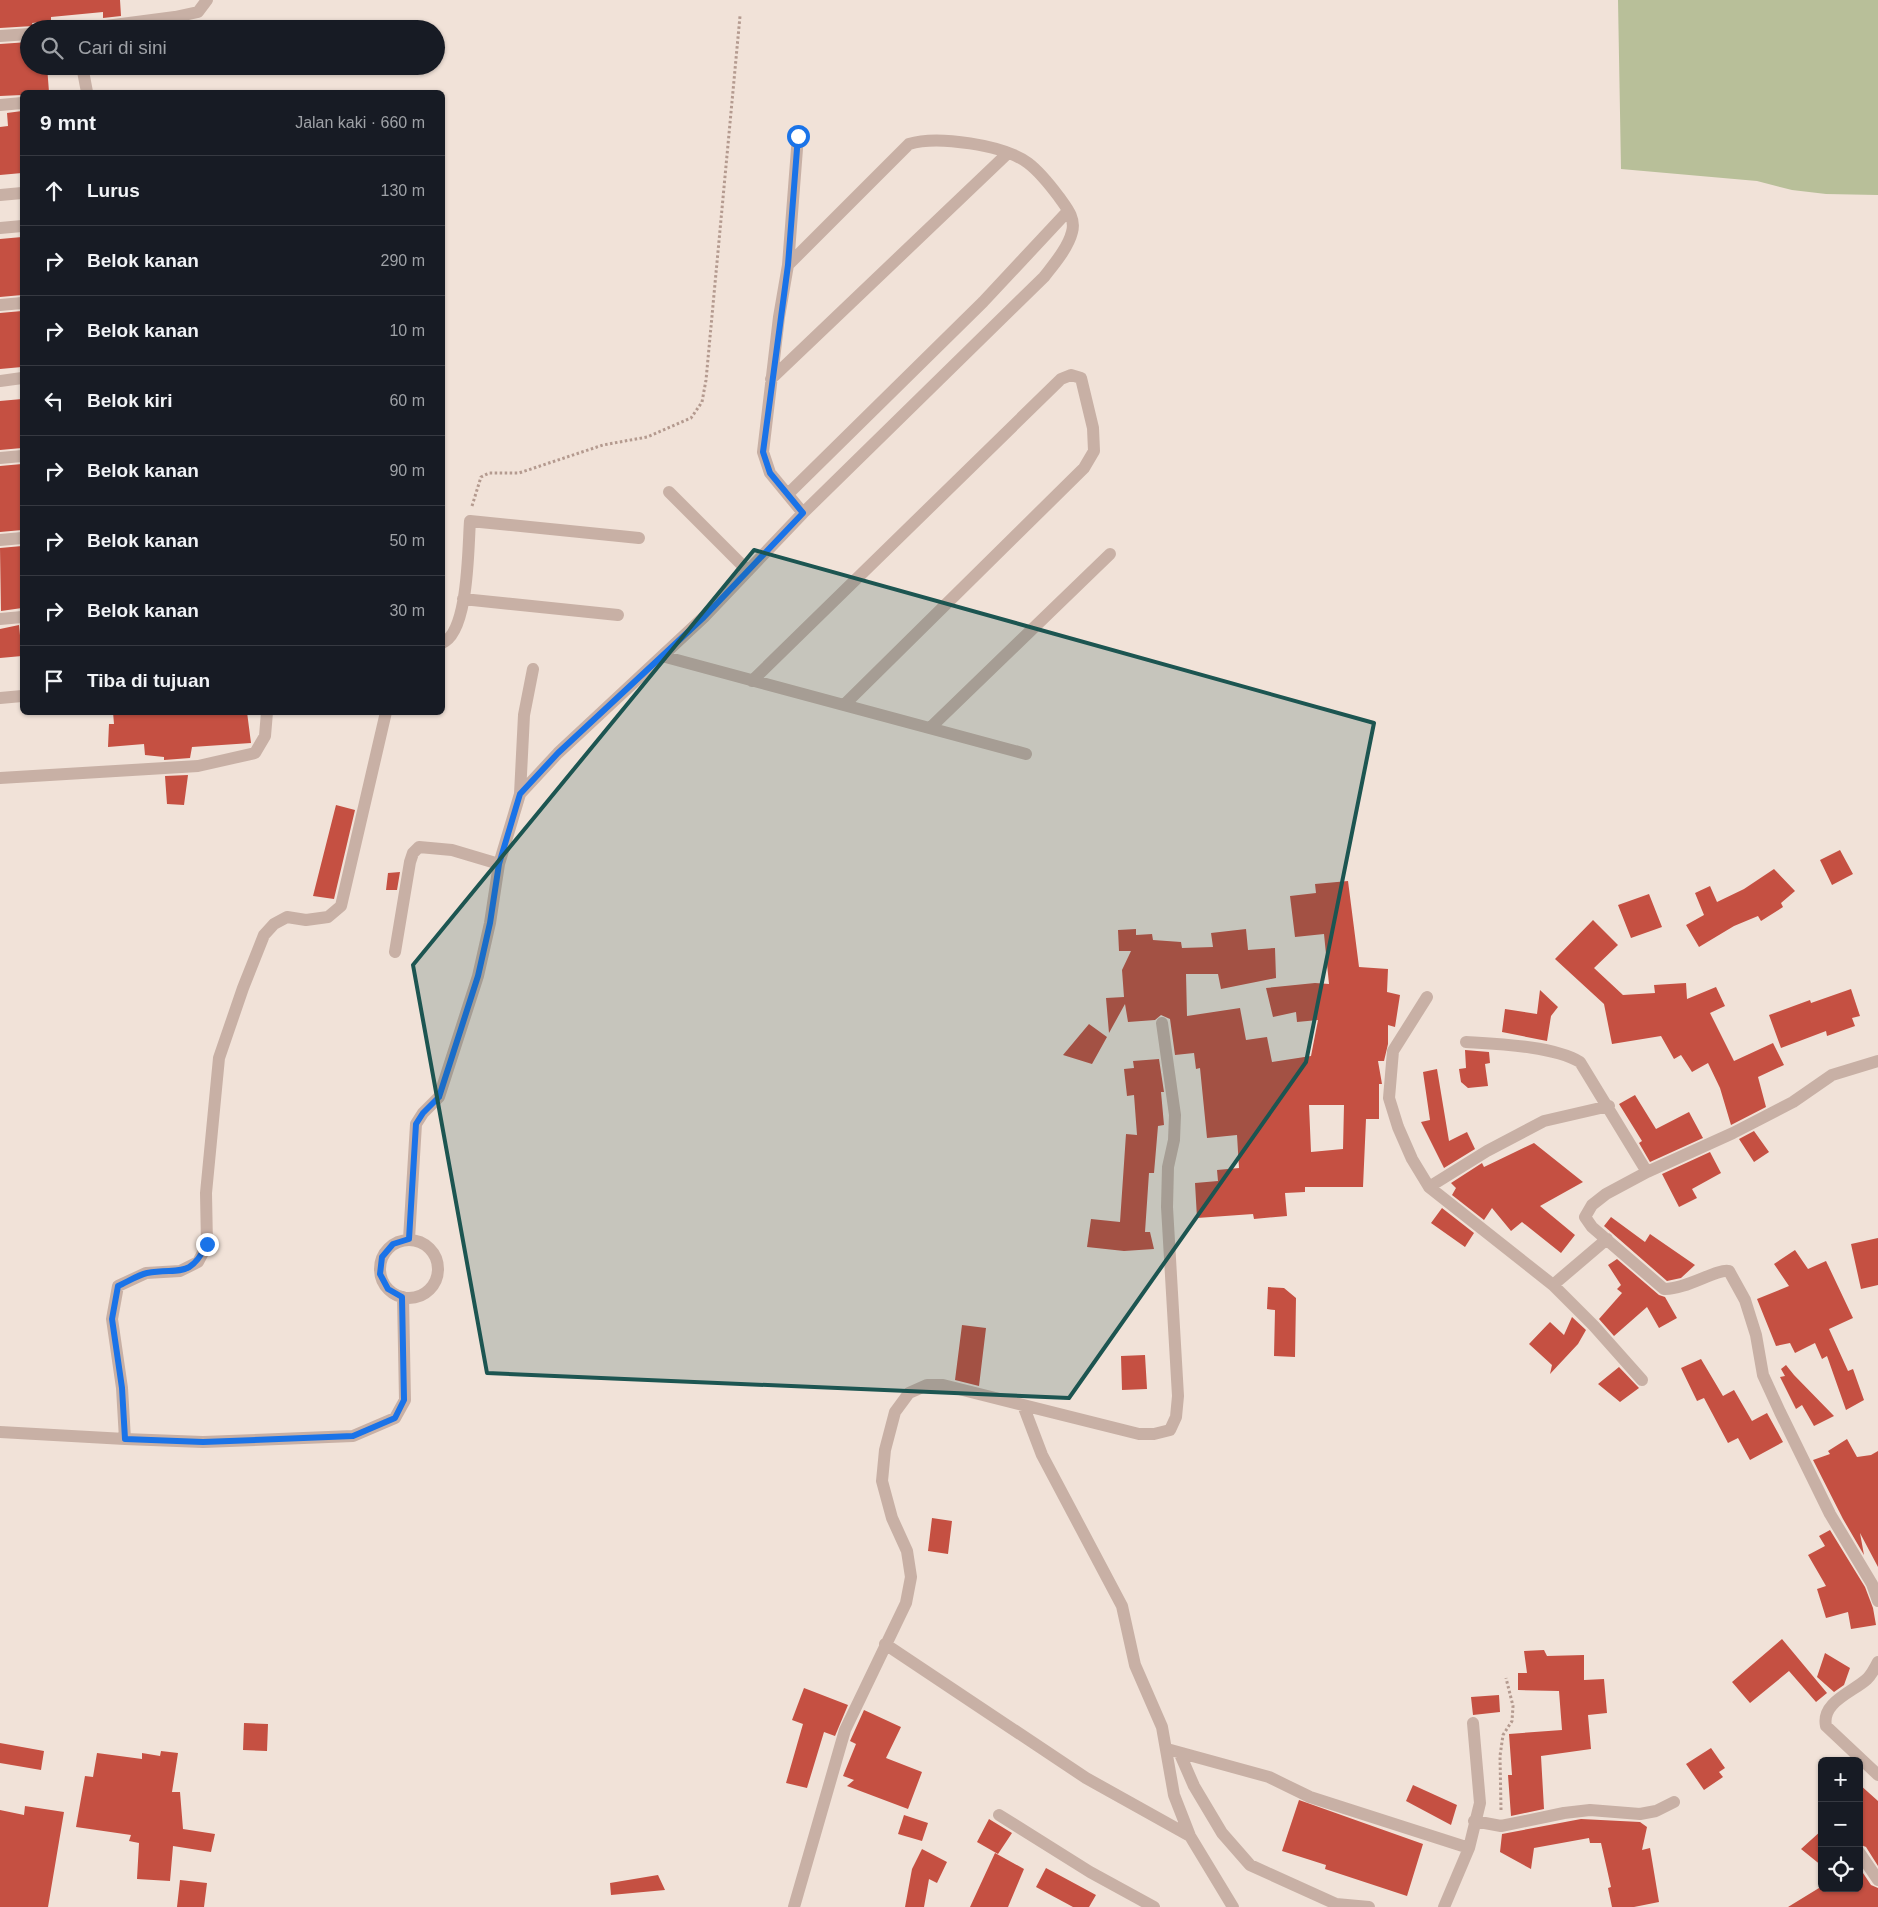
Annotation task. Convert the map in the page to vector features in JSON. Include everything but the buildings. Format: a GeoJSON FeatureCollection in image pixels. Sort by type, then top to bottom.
{"type":"FeatureCollection","features":[{"type":"Feature","properties":{"kind":"street"},"geometry":{"type":"LineString","coordinates":[[152,20],[198,12],[207,0]]}},
{"type":"Feature","properties":{"kind":"street"},"geometry":{"type":"LineString","coordinates":[[0,36],[20,35]]}},
{"type":"Feature","properties":{"kind":"street"},"geometry":{"type":"LineString","coordinates":[[83,75],[86,90]]}},
{"type":"Feature","properties":{"kind":"street"},"geometry":{"type":"LineString","coordinates":[[0,105],[20,103]]}},
{"type":"Feature","properties":{"kind":"street"},"geometry":{"type":"LineString","coordinates":[[798,136],[788,265],[771,379],[763,452],[770,473],[803,513]]}},
{"type":"Feature","properties":{"kind":"street"},"geometry":{"type":"LineString","coordinates":[[520,794],[558,753],[662,656],[748,571],[803,513],[1044,277],[1060,256],[1072,232],[1072,220],[1068,210],[1048,182],[1027,162],[991,147],[923,139],[909,144],[788,265]]}},
{"type":"Feature","properties":{"kind":"street"},"geometry":{"type":"LineString","coordinates":[[771,379],[1007,154]]}},
{"type":"Feature","properties":{"kind":"street"},"geometry":{"type":"LineString","coordinates":[[0,195],[20,193]]}},
{"type":"Feature","properties":{"kind":"street"},"geometry":{"type":"LineString","coordinates":[[788,494],[983,302],[1068,210]]}},
{"type":"Feature","properties":{"kind":"street"},"geometry":{"type":"LineString","coordinates":[[0,228],[20,226]]}},
{"type":"Feature","properties":{"kind":"street"},"geometry":{"type":"LineString","coordinates":[[0,305],[20,303]]}},
{"type":"Feature","properties":{"kind":"street"},"geometry":{"type":"LineString","coordinates":[[752,681],[1062,379],[1071,375],[1081,378],[1093,428],[1094,451],[1084,468],[844,705]]}},
{"type":"Feature","properties":{"kind":"street"},"geometry":{"type":"LineString","coordinates":[[0,381],[20,378]]}},
{"type":"Feature","properties":{"kind":"street"},"geometry":{"type":"LineString","coordinates":[[0,458],[20,456]]}},
{"type":"Feature","properties":{"kind":"street"},"geometry":{"type":"LineString","coordinates":[[669,492],[748,571]]}},
{"type":"Feature","properties":{"kind":"street"},"geometry":{"type":"LineString","coordinates":[[445,642],[448,641],[456,629],[463,599],[467,579],[470,521],[639,538]]}},
{"type":"Feature","properties":{"kind":"street"},"geometry":{"type":"LineString","coordinates":[[0,540],[20,538]]}},
{"type":"Feature","properties":{"kind":"street"},"geometry":{"type":"LineString","coordinates":[[930,728],[1110,554]]}},
{"type":"Feature","properties":{"kind":"street"},"geometry":{"type":"LineString","coordinates":[[463,599],[618,615]]}},
{"type":"Feature","properties":{"kind":"street"},"geometry":{"type":"LineString","coordinates":[[0,619],[20,617]]}},
{"type":"Feature","properties":{"kind":"street"},"geometry":{"type":"LineString","coordinates":[[662,656],[1026,754]]}},
{"type":"Feature","properties":{"kind":"street"},"geometry":{"type":"LineString","coordinates":[[409,1239],[416,1124],[423,1113],[439,1097],[478,976],[490,923],[499,864],[520,794],[524,714],[533,669]]}},
{"type":"Feature","properties":{"kind":"street"},"geometry":{"type":"LineString","coordinates":[[0,698],[20,696]]}},
{"type":"Feature","properties":{"kind":"street"},"geometry":{"type":"LineString","coordinates":[[0,778],[198,766],[237,758],[255,753],[265,736],[267,715]]}},
{"type":"Feature","properties":{"kind":"street"},"geometry":{"type":"LineString","coordinates":[[125,1439],[122,1388],[112,1319],[118,1286],[146,1273],[180,1271],[198,1262],[207,1244],[206,1193],[219,1058],[243,988],[264,936],[274,924],[287,917],[306,920],[328,916],[341,906],[385,715]]}},
{"type":"Feature","properties":{"kind":"street"},"geometry":{"type":"LineString","coordinates":[[395,952],[410,862],[413,853],[419,847],[452,850],[499,864]]}},
{"type":"Feature","properties":{"kind":"street"},"geometry":{"type":"LineString","coordinates":[[1427,997],[1393,1051],[1389,1098],[1398,1127],[1412,1159],[1429,1187],[1553,1285],[1594,1326],[1642,1380]]}},
{"type":"Feature","properties":{"kind":"street"},"geometry":{"type":"LineString","coordinates":[[794,1907],[845,1730],[906,1603],[911,1577],[907,1551],[892,1518],[882,1481],[885,1450],[895,1412],[908,1393],[928,1385],[944,1385],[1139,1434],[1154,1434],[1170,1430],[1176,1417],[1177,1368],[1167,1207],[1168,1168],[1174,1140],[1175,1115],[1162,1023]]}},
{"type":"Feature","properties":{"kind":"street"},"geometry":{"type":"LineString","coordinates":[[1466,1042],[1505,1044],[1569,1055],[1580,1062],[1609,1106],[1647,1172]]}},
{"type":"Feature","properties":{"kind":"street"},"geometry":{"type":"LineString","coordinates":[[1878,1060],[1832,1075],[1793,1102],[1733,1133],[1647,1172],[1606,1194],[1587,1212],[1587,1221],[1664,1289],[1690,1285],[1721,1270],[1729,1271],[1745,1300],[1766,1382],[1814,1484],[1872,1584],[1878,1601]]}},
{"type":"Feature","properties":{"kind":"street"},"geometry":{"type":"LineString","coordinates":[[1429,1187],[1488,1151],[1544,1121],[1609,1106]]}},
{"type":"Feature","properties":{"kind":"street"},"geometry":{"type":"LineString","coordinates":[[409,1239],[423,1242],[434,1251],[439,1265],[437,1278],[429,1290],[417,1297],[402,1297],[388,1289],[380,1274],[382,1257],[393,1244],[409,1239]]}},
{"type":"Feature","properties":{"kind":"street"},"geometry":{"type":"LineString","coordinates":[[1553,1285],[1607,1239]]}},
{"type":"Feature","properties":{"kind":"street"},"geometry":{"type":"LineString","coordinates":[[0,1432],[203,1442],[353,1436],[395,1418],[404,1400],[402,1297]]}},
{"type":"Feature","properties":{"kind":"street"},"geometry":{"type":"LineString","coordinates":[[1023,1405],[1042,1455],[1122,1606],[1135,1665],[1162,1727],[1174,1794],[1190,1836],[1233,1907]]}},
{"type":"Feature","properties":{"kind":"street"},"geometry":{"type":"LineString","coordinates":[[885,1644],[1086,1778],[1190,1836]]}},
{"type":"Feature","properties":{"kind":"street"},"geometry":{"type":"LineString","coordinates":[[1878,1662],[1868,1678],[1835,1702],[1826,1712],[1824,1719],[1826,1726],[1878,1775]]}},
{"type":"Feature","properties":{"kind":"street"},"geometry":{"type":"LineString","coordinates":[[1444,1907],[1469,1848],[1474,1821],[1480,1803],[1473,1723]]}},
{"type":"Feature","properties":{"kind":"street"},"geometry":{"type":"LineString","coordinates":[[1167,1748],[1180,1754],[1269,1777],[1310,1797],[1469,1848]]}},
{"type":"Feature","properties":{"kind":"street"},"geometry":{"type":"LineString","coordinates":[[1180,1754],[1194,1786],[1222,1833],[1250,1865],[1336,1904],[1369,1907]]}},
{"type":"Feature","properties":{"kind":"street"},"geometry":{"type":"LineString","coordinates":[[1474,1821],[1501,1826],[1564,1813],[1590,1810],[1640,1814],[1656,1811],[1674,1802]]}},
{"type":"Feature","properties":{"kind":"street"},"geometry":{"type":"LineString","coordinates":[[999,1815],[1090,1872],[1154,1907]]}},
{"type":"Feature","properties":{"kind":"street"},"geometry":{"type":"LineString","coordinates":[[1863,1858],[1878,1880]]}},
{"type":"Feature","properties":{"kind":"path"},"geometry":{"type":"LineString","coordinates":[[470,521],[473,500],[481,478],[489,473],[520,473],[603,445],[646,437],[691,418],[702,402],[707,371],[740,16]]}},
{"type":"Feature","properties":{"kind":"path"},"geometry":{"type":"LineString","coordinates":[[1501,1826],[1500,1756],[1503,1736],[1512,1721],[1513,1706],[1506,1678]]}},
{"type":"Feature","properties":{"kind":"highlighted area"},"geometry":{"type":"Polygon","coordinates":[[[754,550],[1374,723],[1306,1062],[1069,1398],[487,1373],[413,965],[754,550]]]}},
{"type":"Feature","properties":{"kind":"green space"},"geometry":{"type":"Polygon","coordinates":[[[1618,0],[1878,0],[1878,195],[1826,194],[1792,190],[1757,181],[1621,169],[1618,0]]]}},
{"type":"Feature","properties":{"kind":"route"},"geometry":{"type":"LineString","coordinates":[[207,1244],[198,1262],[180,1271],[146,1273],[118,1286],[112,1319],[122,1388],[125,1439],[203,1442],[302,1440],[353,1436],[395,1418],[404,1400],[402,1297],[388,1289],[380,1274],[382,1257],[393,1244],[409,1239],[416,1124],[423,1113],[439,1097],[478,976],[490,923],[499,864],[520,794],[558,753],[704,617],[803,513],[770,473],[763,452],[779,318],[788,265],[798,136]]}}]}
